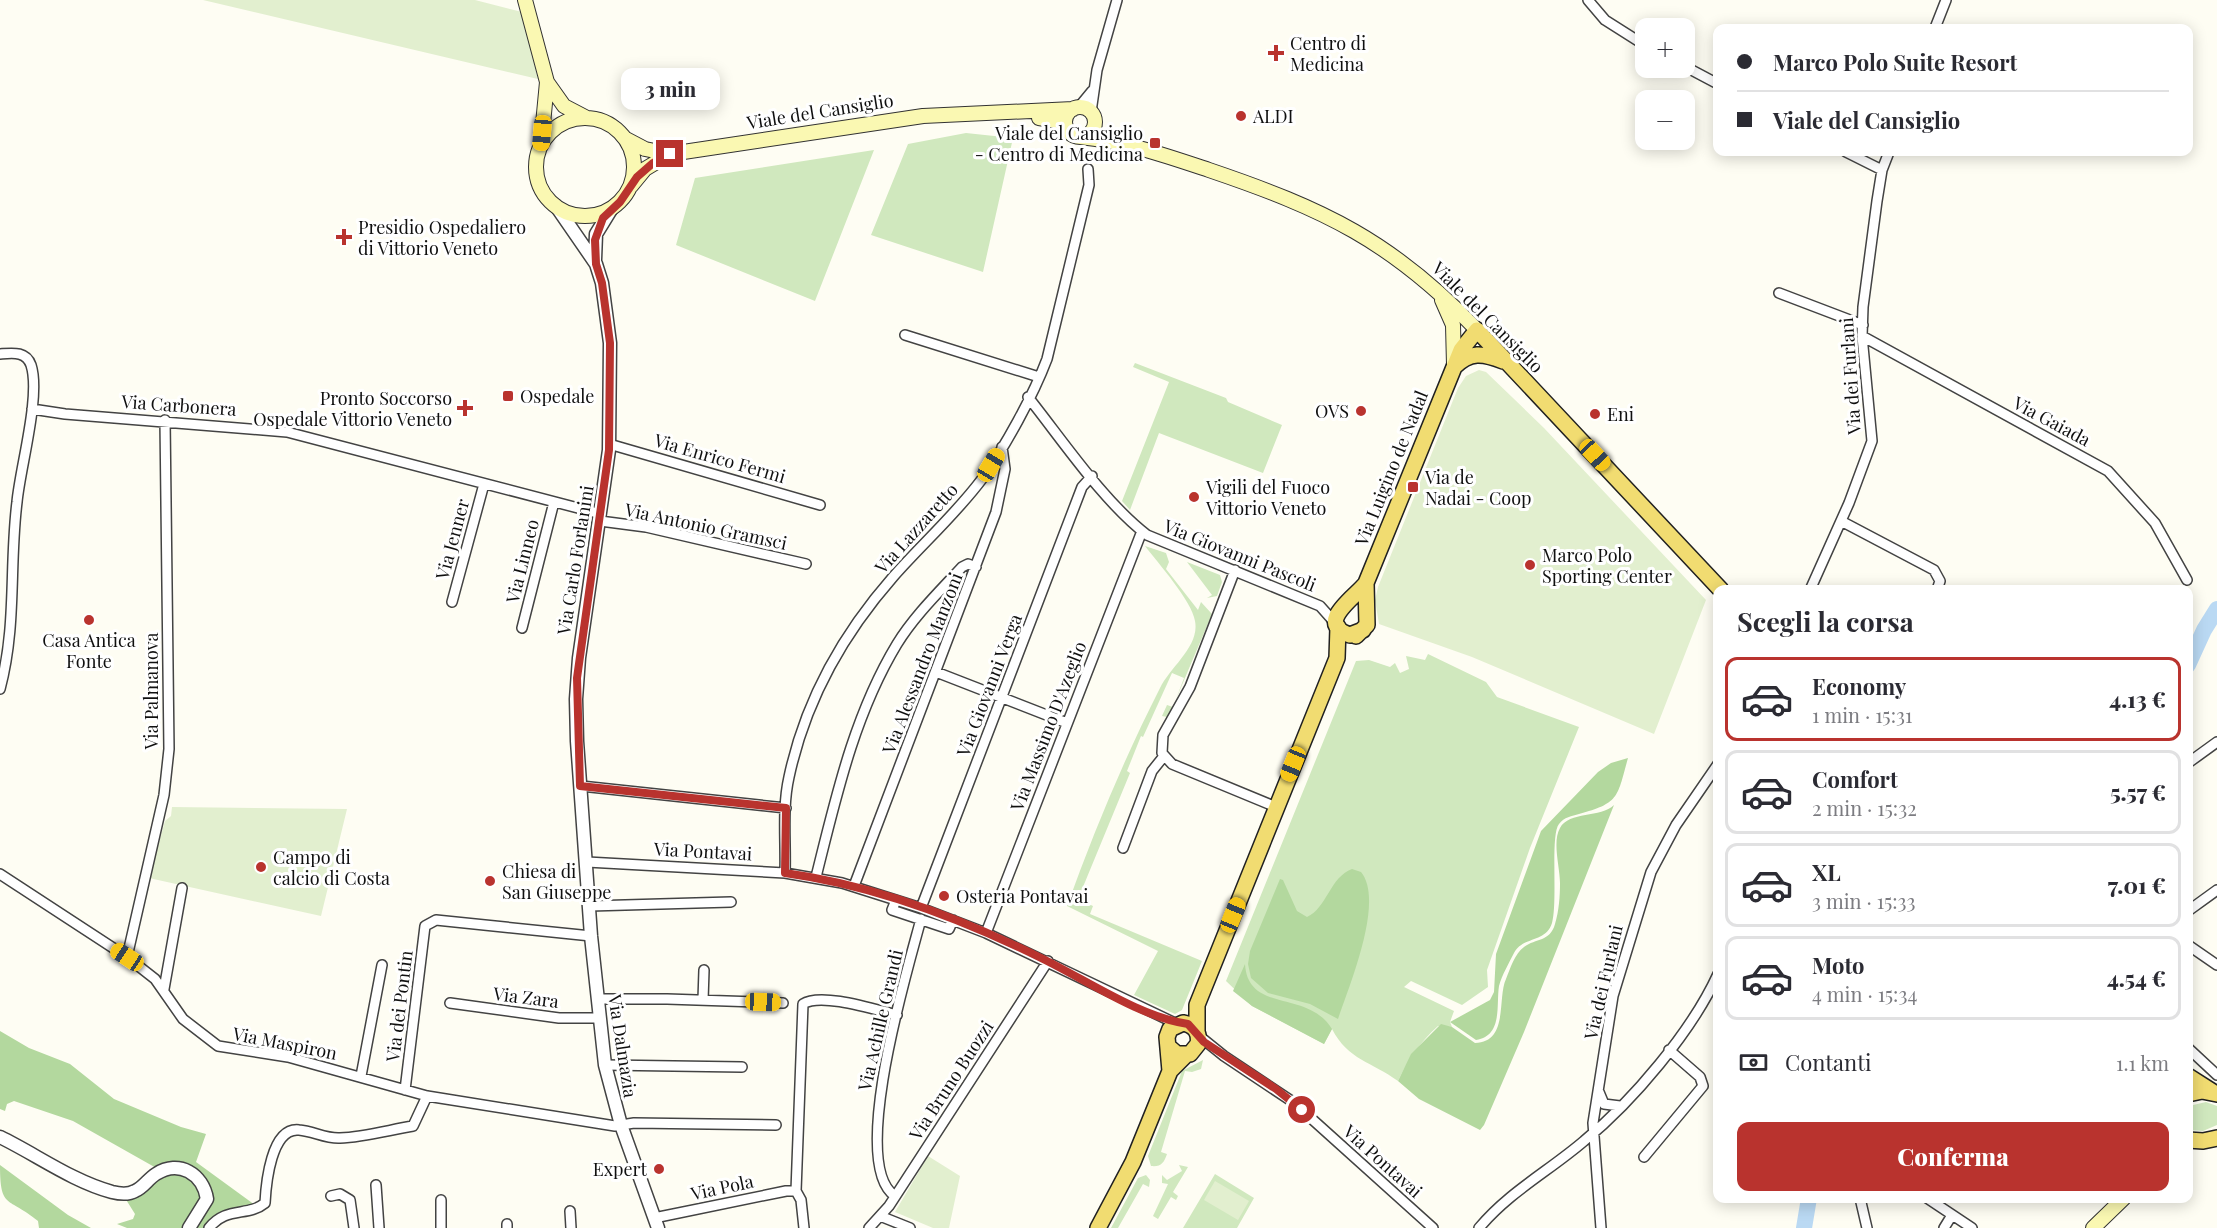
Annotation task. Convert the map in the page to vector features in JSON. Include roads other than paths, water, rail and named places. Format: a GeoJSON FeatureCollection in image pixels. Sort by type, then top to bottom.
{"type":"FeatureCollection","features":[{"type":"Feature","properties":{"kind":"main road"},"geometry":{"type":"LineString","coordinates":[[525,0],[547,82],[537,169],[539,182],[556,206],[572,214],[590,216],[612,208],[631,186],[634,161],[624,137],[608,124],[587,118],[564,106],[547,82]]}},
{"type":"Feature","properties":{"kind":"main road"},"geometry":{"type":"LineString","coordinates":[[1068,130],[1067,116],[1084,112],[1090,134],[1080,137]]}},
{"type":"Feature","properties":{"kind":"main road","name":"Viale del Cansiglio"},"geometry":{"type":"LineString","coordinates":[[624,137],[645,149],[670,154],[923,116],[1084,112],[1104,129],[1169,156],[1281,195],[1335,219],[1390,252],[1435,288],[1477,330],[1716,585]]}},
{"type":"Feature","properties":{"kind":"main road","name":"Viale del Cansiglio"},"geometry":{"type":"LineString","coordinates":[[977,113],[1049,119],[1080,137],[1108,140],[1169,156]]}},
{"type":"Feature","properties":{"kind":"main road"},"geometry":{"type":"LineString","coordinates":[[541,147],[547,137],[565,123],[587,118]]}},
{"type":"Feature","properties":{"kind":"main road","name":"Viale del Cansiglio"},"geometry":{"type":"LineString","coordinates":[[631,186],[645,169],[670,154]]}},
{"type":"Feature","properties":{"kind":"main road","name":"Via Luigino de Nadal"},"geometry":{"type":"LineString","coordinates":[[1435,288],[1453,325],[1454,368]]}},
{"type":"Feature","properties":{"kind":"main road","name":"Via Luigino de Nadal"},"geometry":{"type":"LineString","coordinates":[[1338,656],[1338,612],[1366,583],[1464,344],[1477,330]]}},
{"type":"Feature","properties":{"kind":"main road"},"geometry":{"type":"LineString","coordinates":[[1454,368],[1466,358],[1479,354],[1508,363]]}},
{"type":"Feature","properties":{"kind":"main road","name":"Via Luigino de Nadal"},"geometry":{"type":"LineString","coordinates":[[1179,1024],[1197,1005],[1338,656],[1367,625],[1366,583]]}},
{"type":"Feature","properties":{"kind":"main road"},"geometry":{"type":"LineString","coordinates":[[1344,604],[1356,603],[1367,614]]}},
{"type":"Feature","properties":{"kind":"main road"},"geometry":{"type":"LineString","coordinates":[[1338,626],[1350,634],[1363,630]]}},
{"type":"Feature","properties":{"kind":"main road","name":"Via Luigino de Nadal"},"geometry":{"type":"LineString","coordinates":[[1197,1005],[1198,1034]]}},
{"type":"Feature","properties":{"kind":"main road"},"geometry":{"type":"LineString","coordinates":[[1098,1228],[1133,1161],[1170,1071],[1198,1044],[1198,1034],[1191,1026],[1179,1024],[1170,1029],[1168,1042],[1170,1071]]}},
{"type":"Feature","properties":{"kind":"main road"},"geometry":{"type":"LineString","coordinates":[[1168,1042],[1177,1054],[1189,1054]]}},
{"type":"Feature","properties":{"kind":"main road"},"geometry":{"type":"LineString","coordinates":[[2193,1079],[2215,1093]]}},
{"type":"Feature","properties":{"kind":"main road"},"geometry":{"type":"LineString","coordinates":[[2193,1093],[2202,1091],[2215,1093]]}},
{"type":"Feature","properties":{"kind":"main road"},"geometry":{"type":"LineString","coordinates":[[2093,1228],[2119,1203]]}},
{"type":"Feature","properties":{"kind":"street"},"geometry":{"type":"LineString","coordinates":[[1084,112],[1093,89],[1118,0]]}},
{"type":"Feature","properties":{"kind":"street"},"geometry":{"type":"LineString","coordinates":[[1588,0],[1605,20],[1635,40]]}},
{"type":"Feature","properties":{"kind":"street"},"geometry":{"type":"LineString","coordinates":[[1937,24],[1946,0]]}},
{"type":"Feature","properties":{"kind":"street"},"geometry":{"type":"LineString","coordinates":[[1695,72],[1713,81]]}},
{"type":"Feature","properties":{"kind":"street"},"geometry":{"type":"LineString","coordinates":[[1854,156],[1882,170]]}},
{"type":"Feature","properties":{"kind":"street","name":"Via dei Furlani"},"geometry":{"type":"LineString","coordinates":[[1812,585],[1841,521],[1872,441],[1862,336],[1863,307],[1882,170],[1887,156]]}},
{"type":"Feature","properties":{"kind":"street","name":"Via Lazzaretto"},"geometry":{"type":"LineString","coordinates":[[785,873],[789,779],[801,730],[820,684],[849,636],[885,587],[982,479],[1039,378],[1047,359],[1089,185],[1088,169]]}},
{"type":"Feature","properties":{"kind":"street","name":"Via Carlo Forlanini"},"geometry":{"type":"LineString","coordinates":[[556,206],[596,264],[602,283],[610,343],[609,444],[577,678],[580,786],[587,862]]}},
{"type":"Feature","properties":{"kind":"street","name":"Via Carlo Forlanini"},"geometry":{"type":"LineString","coordinates":[[596,264],[596,234],[612,208]]}},
{"type":"Feature","properties":{"kind":"street"},"geometry":{"type":"LineString","coordinates":[[1779,293],[1863,324]]}},
{"type":"Feature","properties":{"kind":"street"},"geometry":{"type":"LineString","coordinates":[[905,335],[1039,378]]}},
{"type":"Feature","properties":{"kind":"street","name":"Via Gaiada"},"geometry":{"type":"LineString","coordinates":[[1862,336],[2108,471],[2155,523],[2187,580]]}},
{"type":"Feature","properties":{"kind":"street"},"geometry":{"type":"LineString","coordinates":[[0,354],[15,352],[29,361],[33,374],[32,408],[16,504],[12,626],[0,689]]}},
{"type":"Feature","properties":{"kind":"street","name":"Via Giovanni Pascoli"},"geometry":{"type":"LineString","coordinates":[[1028,397],[1092,476],[1142,531],[1173,547],[1235,570],[1322,607],[1338,626]]}},
{"type":"Feature","properties":{"kind":"street","name":"Via Carbonera"},"geometry":{"type":"LineString","coordinates":[[32,408],[65,414],[165,420],[287,432],[554,502],[600,517]]}},
{"type":"Feature","properties":{"kind":"street","name":"Via Palmanova"},"geometry":{"type":"LineString","coordinates":[[127,957],[165,795],[169,749],[165,420]]}},
{"type":"Feature","properties":{"kind":"street","name":"Via Enrico Fermi"},"geometry":{"type":"LineString","coordinates":[[609,444],[820,505]]}},
{"type":"Feature","properties":{"kind":"street","name":"Via Alessandro Manzoni"},"geometry":{"type":"LineString","coordinates":[[854,886],[976,567],[1000,496],[1005,464],[1002,447]]}},
{"type":"Feature","properties":{"kind":"street","name":"Via Giovanni Verga"},"geometry":{"type":"LineString","coordinates":[[921,908],[1082,487],[1092,476]]}},
{"type":"Feature","properties":{"kind":"street","name":"Via Jenner"},"geometry":{"type":"LineString","coordinates":[[452,602],[484,484]]}},
{"type":"Feature","properties":{"kind":"street","name":"Via Linneo"},"geometry":{"type":"LineString","coordinates":[[522,628],[554,502]]}},
{"type":"Feature","properties":{"kind":"street","name":"Via Antonio Gramsci"},"geometry":{"type":"LineString","coordinates":[[600,517],[806,564]]}},
{"type":"Feature","properties":{"kind":"street"},"geometry":{"type":"LineString","coordinates":[[1841,521],[1934,570],[1940,581],[1939,585]]}},
{"type":"Feature","properties":{"kind":"street","name":"Via Massimo D'Azeglio"},"geometry":{"type":"LineString","coordinates":[[986,933],[1142,531]]}},
{"type":"Feature","properties":{"kind":"street"},"geometry":{"type":"LineString","coordinates":[[816,877],[849,752],[887,661],[912,622],[962,567],[968,564],[976,567]]}},
{"type":"Feature","properties":{"kind":"street"},"geometry":{"type":"LineString","coordinates":[[1235,570],[1190,687],[1162,735],[1161,747],[1164,756],[1176,766],[1276,807]]}},
{"type":"Feature","properties":{"kind":"street","name":"Via Giovanni Pascoli"},"geometry":{"type":"LineString","coordinates":[[1322,607],[1344,604]]}},
{"type":"Feature","properties":{"kind":"street"},"geometry":{"type":"LineString","coordinates":[[936,672],[1067,723]]}},
{"type":"Feature","properties":{"kind":"street"},"geometry":{"type":"LineString","coordinates":[[2193,760],[2217,742]]}},
{"type":"Feature","properties":{"kind":"street"},"geometry":{"type":"LineString","coordinates":[[1122,848],[1154,767],[1164,756]]}},
{"type":"Feature","properties":{"kind":"street","name":"Via dei Furlani"},"geometry":{"type":"LineString","coordinates":[[1601,1228],[1594,1133],[1598,1089],[1613,996],[1643,894],[1676,825],[1713,771]]}},
{"type":"Feature","properties":{"kind":"street"},"geometry":{"type":"LineString","coordinates":[[580,786],[786,808]]}},
{"type":"Feature","properties":{"kind":"street","name":"Via Pontavai"},"geometry":{"type":"LineString","coordinates":[[587,862],[785,873],[816,877],[854,886],[986,933],[1048,961],[1150,1013],[1179,1024]]}},
{"type":"Feature","properties":{"kind":"street","name":"Via Dalmazia"},"geometry":{"type":"LineString","coordinates":[[587,862],[591,936],[605,1065],[621,1125],[656,1223]]}},
{"type":"Feature","properties":{"kind":"street","name":"Via Maspiron"},"geometry":{"type":"LineString","coordinates":[[0,874],[127,957],[164,989],[183,1019],[218,1046],[288,1056],[427,1096],[621,1125],[777,1125]]}},
{"type":"Feature","properties":{"kind":"street"},"geometry":{"type":"LineString","coordinates":[[2206,897],[2217,881]]}},
{"type":"Feature","properties":{"kind":"street"},"geometry":{"type":"LineString","coordinates":[[164,989],[182,888]]}},
{"type":"Feature","properties":{"kind":"street"},"geometry":{"type":"LineString","coordinates":[[2193,907],[2217,890]]}},
{"type":"Feature","properties":{"kind":"street"},"geometry":{"type":"LineString","coordinates":[[896,900],[892,910],[949,929],[953,920]]}},
{"type":"Feature","properties":{"kind":"street"},"geometry":{"type":"LineString","coordinates":[[590,906],[731,902]]}},
{"type":"Feature","properties":{"kind":"street","name":"Via Achille Grandi"},"geometry":{"type":"LineString","coordinates":[[895,1196],[881,1177],[878,1135],[881,1082],[921,919]]}},
{"type":"Feature","properties":{"kind":"street","name":"Via dei Pontin"},"geometry":{"type":"LineString","coordinates":[[405,1090],[425,926],[436,920],[591,936]]}},
{"type":"Feature","properties":{"kind":"street"},"geometry":{"type":"LineString","coordinates":[[2193,948],[2217,965]]}},
{"type":"Feature","properties":{"kind":"street","name":"Via Bruno Buozzi"},"geometry":{"type":"LineString","coordinates":[[869,1228],[895,1196],[1048,961]]}},
{"type":"Feature","properties":{"kind":"street"},"geometry":{"type":"LineString","coordinates":[[361,1076],[382,965]]}},
{"type":"Feature","properties":{"kind":"street"},"geometry":{"type":"LineString","coordinates":[[703,1000],[704,970]]}},
{"type":"Feature","properties":{"kind":"street"},"geometry":{"type":"LineString","coordinates":[[1479,1228],[1505,1200],[1594,1133],[1620,1106],[1699,1012],[1713,984]]}},
{"type":"Feature","properties":{"kind":"street"},"geometry":{"type":"LineString","coordinates":[[597,999],[783,1003]]}},
{"type":"Feature","properties":{"kind":"street"},"geometry":{"type":"LineString","coordinates":[[804,1228],[801,1200],[796,1191],[802,1004],[811,1000],[837,1002],[897,1015]]}},
{"type":"Feature","properties":{"kind":"street","name":"Via Zara"},"geometry":{"type":"LineString","coordinates":[[450,1004],[559,1018],[599,1018]]}},
{"type":"Feature","properties":{"kind":"street","name":"Via Pontavai"},"geometry":{"type":"LineString","coordinates":[[1150,1013],[1160,1022],[1168,1042]]}},
{"type":"Feature","properties":{"kind":"street","name":"Via Pontavai"},"geometry":{"type":"LineString","coordinates":[[1198,1034],[1224,1056],[1293,1102],[1433,1228]]}},
{"type":"Feature","properties":{"kind":"street"},"geometry":{"type":"LineString","coordinates":[[1644,1157],[1703,1086],[1700,1077],[1669,1050]]}},
{"type":"Feature","properties":{"kind":"street","name":"Via Pontavai"},"geometry":{"type":"LineString","coordinates":[[1189,1054],[1209,1051],[1224,1056]]}},
{"type":"Feature","properties":{"kind":"street"},"geometry":{"type":"LineString","coordinates":[[2193,1053],[2217,1075]]}},
{"type":"Feature","properties":{"kind":"street"},"geometry":{"type":"LineString","coordinates":[[605,1065],[742,1067]]}},
{"type":"Feature","properties":{"kind":"street"},"geometry":{"type":"LineString","coordinates":[[1598,1089],[1604,1104],[1620,1106]]}},
{"type":"Feature","properties":{"kind":"street"},"geometry":{"type":"LineString","coordinates":[[209,1228],[222,1216],[256,1208],[266,1203],[267,1169],[275,1150],[288,1132],[297,1129],[338,1138],[413,1126],[427,1096]]}},
{"type":"Feature","properties":{"kind":"street"},"geometry":{"type":"LineString","coordinates":[[0,1137],[70,1174],[113,1192],[128,1194],[138,1191],[164,1170],[176,1168],[193,1173],[203,1184],[207,1199],[189,1228]]}},
{"type":"Feature","properties":{"kind":"street"},"geometry":{"type":"LineString","coordinates":[[376,1185],[379,1228]]}},
{"type":"Feature","properties":{"kind":"street","name":"Via Pola"},"geometry":{"type":"LineString","coordinates":[[656,1223],[786,1191],[796,1191]]}},
{"type":"Feature","properties":{"kind":"street"},"geometry":{"type":"LineString","coordinates":[[331,1196],[340,1194],[350,1200],[354,1228]]}},
{"type":"Feature","properties":{"kind":"street"},"geometry":{"type":"LineString","coordinates":[[441,1200],[441,1228]]}},
{"type":"Feature","properties":{"kind":"street"},"geometry":{"type":"LineString","coordinates":[[1861,1203],[1867,1228]]}},
{"type":"Feature","properties":{"kind":"street"},"geometry":{"type":"LineString","coordinates":[[1934,1203],[1972,1228]]}},
{"type":"Feature","properties":{"kind":"street"},"geometry":{"type":"LineString","coordinates":[[570,1211],[571,1228]]}},
{"type":"Feature","properties":{"kind":"street"},"geometry":{"type":"LineString","coordinates":[[1944,1228],[1952,1215]]}},
{"type":"Feature","properties":{"kind":"street"},"geometry":{"type":"LineString","coordinates":[[880,1216],[910,1228]]}},
{"type":"Feature","properties":{"kind":"waterway"},"geometry":{"type":"LineString","coordinates":[[2193,654],[2217,609]]}},
{"type":"Feature","properties":{"kind":"waterway"},"geometry":{"type":"LineString","coordinates":[[1804,1228],[1808,1203]]}},
{"type":"Feature","properties":{"kind":"place","name":"Centro di Medicina"},"geometry":{"type":"Point","coordinates":[1276,53]}},
{"type":"Feature","properties":{"kind":"place","name":"ALDI"},"geometry":{"type":"Point","coordinates":[1241,116]}},
{"type":"Feature","properties":{"kind":"place","name":"Viale del Cansiglio - Centro di Medicina"},"geometry":{"type":"Point","coordinates":[1155,143]}},
{"type":"Feature","properties":{"kind":"place","name":"Presidio Ospedaliero di Vittorio Veneto"},"geometry":{"type":"Point","coordinates":[344,237]}},
{"type":"Feature","properties":{"kind":"place","name":"Ospedale"},"geometry":{"type":"Point","coordinates":[508,396]}},
{"type":"Feature","properties":{"kind":"place","name":"Pronto Soccorso Ospedale Vittorio Veneto"},"geometry":{"type":"Point","coordinates":[465,408]}},
{"type":"Feature","properties":{"kind":"place","name":"OVS"},"geometry":{"type":"Point","coordinates":[1361,411]}},
{"type":"Feature","properties":{"kind":"place","name":"Eni"},"geometry":{"type":"Point","coordinates":[1595,414]}},
{"type":"Feature","properties":{"kind":"place","name":"Via de Nadai - Coop"},"geometry":{"type":"Point","coordinates":[1413,487]}},
{"type":"Feature","properties":{"kind":"place","name":"Vigili del Fuoco Vittorio Veneto"},"geometry":{"type":"Point","coordinates":[1194,497]}},
{"type":"Feature","properties":{"kind":"place","name":"Marco Polo Sporting Center"},"geometry":{"type":"Point","coordinates":[1530,565]}},
{"type":"Feature","properties":{"kind":"place","name":"Casa Antica Fonte"},"geometry":{"type":"Point","coordinates":[89,620]}},
{"type":"Feature","properties":{"kind":"place","name":"Campo di calcio di Costa"},"geometry":{"type":"Point","coordinates":[261,867]}},
{"type":"Feature","properties":{"kind":"place","name":"Chiesa di San Giuseppe"},"geometry":{"type":"Point","coordinates":[490,881]}},
{"type":"Feature","properties":{"kind":"place","name":"Osteria Pontavai"},"geometry":{"type":"Point","coordinates":[944,896]}},
{"type":"Feature","properties":{"kind":"place","name":"Expert"},"geometry":{"type":"Point","coordinates":[659,1169]}}]}
